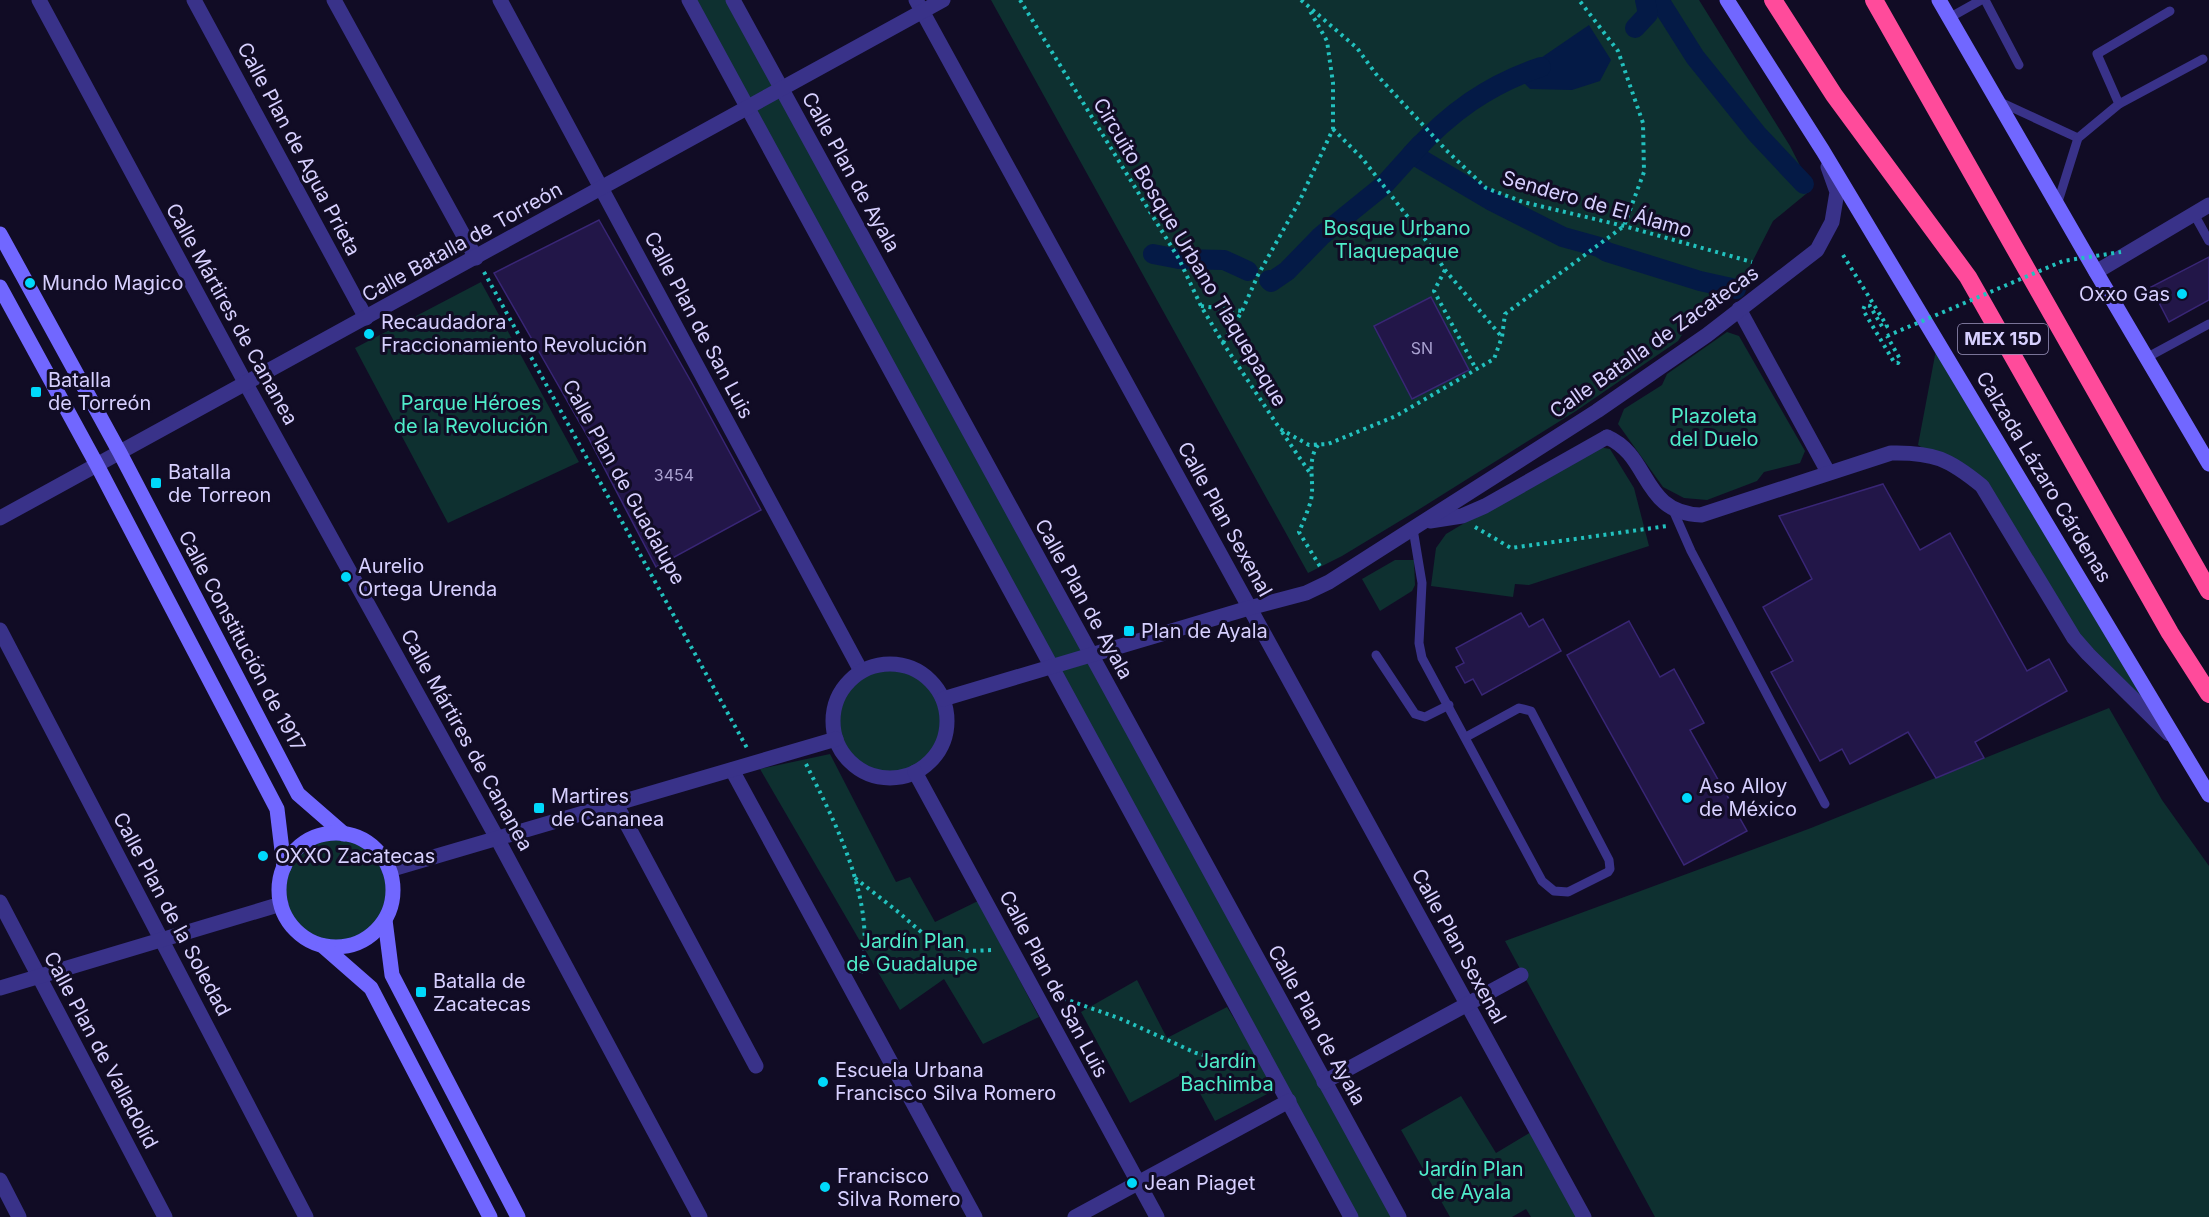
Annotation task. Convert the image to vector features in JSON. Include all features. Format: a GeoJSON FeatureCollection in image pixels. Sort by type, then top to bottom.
{"type":"FeatureCollection","features":[{"type":"Feature","properties":{"kind":"highway","name":"Calzada Lázaro Cárdenas"},"geometry":{"type":"LineString","coordinates":[[1773,0],[1833,95],[1968,277],[2164,622],[2209,694]]}},
{"type":"Feature","properties":{"kind":"highway","name":"MEX 15D"},"geometry":{"type":"LineString","coordinates":[[1874,0],[2209,591]]}},
{"type":"Feature","properties":{"kind":"street","name":"Calle Mártires de Cananea"},"geometry":{"type":"LineString","coordinates":[[39,0],[246,384],[497,838],[700,1217]]}},
{"type":"Feature","properties":{"kind":"street","name":"Calle Plan de Agua Prieta"},"geometry":{"type":"LineString","coordinates":[[194,0],[366,318]]}},
{"type":"Feature","properties":{"kind":"street"},"geometry":{"type":"LineString","coordinates":[[334,0],[476,258]]}},
{"type":"Feature","properties":{"kind":"street","name":"Calle Plan de San Luis"},"geometry":{"type":"LineString","coordinates":[[500,0],[861,671]]}},
{"type":"Feature","properties":{"kind":"street"},"geometry":{"type":"LineString","coordinates":[[689,0],[1351,1217]]}},
{"type":"Feature","properties":{"kind":"street","name":"Calle Plan de Ayala"},"geometry":{"type":"LineString","coordinates":[[733,0],[1399,1217]]}},
{"type":"Feature","properties":{"kind":"street","name":"Calle Batalla de Torreón"},"geometry":{"type":"LineString","coordinates":[[0,519],[748,108],[919,6],[943,0]]}},
{"type":"Feature","properties":{"kind":"street","name":"Calzada Lázaro Cárdenas"},"geometry":{"type":"LineString","coordinates":[[1727,0],[1823,151],[2209,795]]}},
{"type":"Feature","properties":{"kind":"street"},"geometry":{"type":"LineString","coordinates":[[1939,0],[2209,464]]}},
{"type":"Feature","properties":{"kind":"street","name":"Calle Plan Sexenal"},"geometry":{"type":"LineString","coordinates":[[919,6],[1584,1217]]}},
{"type":"Feature","properties":{"kind":"street","name":"Calle Batalla de Zacatecas"},"geometry":{"type":"LineString","coordinates":[[943,699],[1090,654],[1306,593],[1329,582],[1597,411],[1707,335],[1817,250],[1832,222],[1837,192],[1823,151]]}},
{"type":"Feature","properties":{"kind":"street"},"geometry":{"type":"LineString","coordinates":[[2096,272],[2209,205]]}},
{"type":"Feature","properties":{"kind":"street","name":"Calle Constitución de 1917"},"geometry":{"type":"LineString","coordinates":[[0,234],[120,453],[298,794],[344,834]]}},
{"type":"Feature","properties":{"kind":"street"},"geometry":{"type":"LineString","coordinates":[[0,287],[97,465],[277,809],[284,867]]}},
{"type":"Feature","properties":{"kind":"street"},"geometry":{"type":"LineString","coordinates":[[1739,309],[1828,472]]}},
{"type":"Feature","properties":{"kind":"street"},"geometry":{"type":"LineString","coordinates":[[1597,411],[1608,437],[1622,445],[1653,492],[1676,517],[1701,514],[1891,453],[1918,452],[1939,458],[1960,468],[1982,486],[2074,638],[2176,741]]}},
{"type":"Feature","properties":{"kind":"street","name":"Calle Batalla de Zacatecas"},"geometry":{"type":"LineString","coordinates":[[1418,525],[1462,516],[1485,506],[1608,437]]}},
{"type":"Feature","properties":{"kind":"street","name":"Calle Plan de la Soledad"},"geometry":{"type":"LineString","coordinates":[[0,630],[306,1217]]}},
{"type":"Feature","properties":{"kind":"street"},"geometry":{"type":"LineString","coordinates":[[884,663],[908,666],[929,679],[943,699],[947,720],[943,741],[932,759],[915,772],[900,777],[884,777],[868,773],[843,754],[836,739],[833,720],[836,701],[846,684],[861,671],[884,663]]}},
{"type":"Feature","properties":{"kind":"street"},"geometry":{"type":"LineString","coordinates":[[389,870],[836,739]]}},
{"type":"Feature","properties":{"kind":"street"},"geometry":{"type":"LineString","coordinates":[[732,770],[975,1217]]}},
{"type":"Feature","properties":{"kind":"street","name":"Calle Plan de San Luis"},"geometry":{"type":"LineString","coordinates":[[915,772],[1157,1217]]}},
{"type":"Feature","properties":{"kind":"street"},"geometry":{"type":"LineString","coordinates":[[616,804],[756,1066]]}},
{"type":"Feature","properties":{"kind":"street"},"geometry":{"type":"LineString","coordinates":[[323,946],[341,947],[359,943],[374,934],[385,920],[392,904],[393,887],[389,870],[382,857],[358,838],[344,834],[325,834],[308,840],[294,851],[284,867],[279,885],[281,904],[286,919],[296,931],[323,946],[371,988],[490,1217]]}},
{"type":"Feature","properties":{"kind":"street","name":"Calle Plan de Valladolid"},"geometry":{"type":"LineString","coordinates":[[0,902],[165,1217]]}},
{"type":"Feature","properties":{"kind":"street"},"geometry":{"type":"LineString","coordinates":[[0,988],[281,904]]}},
{"type":"Feature","properties":{"kind":"street"},"geometry":{"type":"LineString","coordinates":[[385,920],[392,975],[518,1217]]}},
{"type":"Feature","properties":{"kind":"street"},"geometry":{"type":"LineString","coordinates":[[1324,1082],[1521,975]]}},
{"type":"Feature","properties":{"kind":"street"},"geometry":{"type":"LineString","coordinates":[[1075,1217],[1289,1101]]}},
{"type":"Feature","properties":{"kind":"street"},"geometry":{"type":"LineString","coordinates":[[0,1180],[19,1217]]}},
{"type":"Feature","properties":{"kind":"lane"},"geometry":{"type":"LineString","coordinates":[[1949,18],[1983,0],[2019,65]]}},
{"type":"Feature","properties":{"kind":"lane"},"geometry":{"type":"LineString","coordinates":[[2119,104],[2097,54],[2170,11]]}},
{"type":"Feature","properties":{"kind":"lane"},"geometry":{"type":"LineString","coordinates":[[2057,206],[2078,138],[2119,104],[2202,58]]}},
{"type":"Feature","properties":{"kind":"lane"},"geometry":{"type":"LineString","coordinates":[[1996,100],[2078,138]]}},
{"type":"Feature","properties":{"kind":"lane"},"geometry":{"type":"LineString","coordinates":[[2194,214],[2209,241]]}},
{"type":"Feature","properties":{"kind":"lane"},"geometry":{"type":"LineString","coordinates":[[2146,358],[2209,324]]}},
{"type":"Feature","properties":{"kind":"lane"},"geometry":{"type":"LineString","coordinates":[[1676,517],[1691,551],[1825,804]]}},
{"type":"Feature","properties":{"kind":"lane"},"geometry":{"type":"LineString","coordinates":[[1418,525],[1422,583],[1419,650],[1542,881],[1554,891],[1568,892],[1608,872],[1609,860],[1531,711],[1519,708],[1466,737]]}},
{"type":"Feature","properties":{"kind":"lane"},"geometry":{"type":"LineString","coordinates":[[1376,655],[1415,714],[1425,717],[1449,705]]}},
{"type":"Feature","properties":{"kind":"path","name":"Circuito Bosque Urbano Tlaquepaque"},"geometry":{"type":"LineString","coordinates":[[1020,0],[1179,259],[1201,306],[1223,343],[1280,429],[1309,445],[1328,444]]}},
{"type":"Feature","properties":{"kind":"path"},"geometry":{"type":"LineString","coordinates":[[1223,343],[1242,311],[1258,274],[1299,202],[1333,129],[1333,83],[1327,41],[1301,0]]}},
{"type":"Feature","properties":{"kind":"path"},"geometry":{"type":"LineString","coordinates":[[1308,0],[1308,8]]}},
{"type":"Feature","properties":{"kind":"path"},"geometry":{"type":"LineString","coordinates":[[1329,582],[1299,532],[1311,498],[1312,456],[1318,445],[1328,444],[1396,416],[1494,359],[1502,337],[1505,314],[1624,226],[1644,172],[1643,123],[1618,51],[1579,0]]}},
{"type":"Feature","properties":{"kind":"path","name":"Sendero de El Álamo"},"geometry":{"type":"LineString","coordinates":[[1308,8],[1357,48],[1376,74],[1446,150],[1486,188],[1523,202],[1624,226],[1752,262]]}},
{"type":"Feature","properties":{"kind":"path"},"geometry":{"type":"LineString","coordinates":[[1333,129],[1376,176],[1428,243],[1445,270],[1502,337]]}},
{"type":"Feature","properties":{"kind":"path"},"geometry":{"type":"LineString","coordinates":[[1844,255],[1887,326],[1883,328],[1870,306],[1865,305],[1863,310],[1894,362],[1898,363],[1900,359],[1887,336],[2063,261],[2121,252]]}},
{"type":"Feature","properties":{"kind":"path","name":"Calle Plan de Guadalupe"},"geometry":{"type":"LineString","coordinates":[[476,258],[755,763]]}},
{"type":"Feature","properties":{"kind":"path"},"geometry":{"type":"LineString","coordinates":[[1445,270],[1434,291],[1476,369]]}},
{"type":"Feature","properties":{"kind":"path"},"geometry":{"type":"LineString","coordinates":[[1201,306],[1242,311]]}},
{"type":"Feature","properties":{"kind":"path"},"geometry":{"type":"LineString","coordinates":[[1280,429],[1310,473]]}},
{"type":"Feature","properties":{"kind":"path"},"geometry":{"type":"LineString","coordinates":[[1462,516],[1467,522],[1511,548],[1676,517]]}},
{"type":"Feature","properties":{"kind":"path"},"geometry":{"type":"LineString","coordinates":[[799,750],[827,805],[859,890],[866,952],[856,998]]}},
{"type":"Feature","properties":{"kind":"path"},"geometry":{"type":"LineString","coordinates":[[855,878],[897,910],[935,945],[968,951],[1011,949]]}},
{"type":"Feature","properties":{"kind":"path"},"geometry":{"type":"LineString","coordinates":[[1033,988],[1119,1018],[1196,1053],[1274,1074]]}},
{"type":"Feature","properties":{"kind":"green space"},"geometry":{"type":"Polygon","coordinates":[[[693,0],[729,0],[776,88],[751,102],[693,0]]]}},
{"type":"Feature","properties":{"kind":"green space","name":"Bosque Urbano Tlaquepaque"},"geometry":{"type":"Polygon","coordinates":[[[991,0],[1699,0],[1790,146],[1812,189],[1773,221],[1739,288],[1692,319],[1678,341],[1576,411],[1342,556],[1308,573],[991,0]]]}},
{"type":"Feature","properties":{"kind":"green space"},"geometry":{"type":"Polygon","coordinates":[[[782,89],[1088,650],[1052,666],[752,105],[782,89]]]}},
{"type":"Feature","properties":{"kind":"green space","name":"Parque Héroes de la Revolución"},"geometry":{"type":"Polygon","coordinates":[[[481,282],[579,462],[448,523],[355,348],[481,282]]]}},
{"type":"Feature","properties":{"kind":"green space","name":"Plazoleta del Duelo"},"geometry":{"type":"Polygon","coordinates":[[[1727,332],[1739,336],[1805,451],[1800,463],[1764,472],[1757,481],[1707,500],[1684,498],[1663,487],[1618,424],[1624,409],[1662,385],[1667,374],[1727,332]]]}},
{"type":"Feature","properties":{"kind":"green space"},"geometry":{"type":"Polygon","coordinates":[[[1936,350],[2158,723],[2074,638],[1982,486],[1918,445],[1936,350]]]}},
{"type":"Feature","properties":{"kind":"green space"},"geometry":{"type":"Polygon","coordinates":[[[1594,446],[1610,449],[1634,488],[1649,546],[1529,585],[1515,584],[1513,597],[1431,586],[1436,548],[1446,534],[1594,446]]]}},
{"type":"Feature","properties":{"kind":"green space"},"geometry":{"type":"Polygon","coordinates":[[[1395,560],[1414,560],[1415,585],[1412,591],[1380,611],[1362,579],[1395,560]]]}},
{"type":"Feature","properties":{"kind":"green space"},"geometry":{"type":"Polygon","coordinates":[[[1091,654],[1399,1217],[1353,1217],[1059,668],[1091,654]]]}},
{"type":"Feature","properties":{"kind":"green space"},"geometry":{"type":"Polygon","coordinates":[[[890,664],[912,669],[930,681],[942,699],[947,721],[942,743],[930,761],[912,773],[890,778],[868,773],[850,761],[838,743],[833,721],[838,699],[850,681],[868,669],[890,664]]]}},
{"type":"Feature","properties":{"kind":"green space"},"geometry":{"type":"Polygon","coordinates":[[[2109,708],[2162,800],[2209,866],[2209,1217],[1655,1217],[1505,941],[1811,828],[2109,708]]]}},
{"type":"Feature","properties":{"kind":"green space","name":"Jardín Plan de Guadalupe"},"geometry":{"type":"Polygon","coordinates":[[[830,754],[896,882],[910,877],[935,922],[978,901],[1039,1017],[983,1044],[944,979],[900,1010],[760,769],[830,754]]]}},
{"type":"Feature","properties":{"kind":"green space"},"geometry":{"type":"Polygon","coordinates":[[[336,834],[357,839],[375,851],[387,869],[392,890],[387,911],[375,929],[357,941],[336,946],[315,941],[297,929],[285,911],[280,890],[285,869],[297,851],[315,839],[336,834]]]}},
{"type":"Feature","properties":{"kind":"green space","name":"Jardín Bachimba"},"geometry":{"type":"Polygon","coordinates":[[[1137,980],[1167,1038],[1227,1007],[1277,1089],[1215,1121],[1188,1071],[1130,1103],[1081,1012],[1137,980]]]}},
{"type":"Feature","properties":{"kind":"green space","name":"Jardín Plan de Ayala"},"geometry":{"type":"Polygon","coordinates":[[[1461,1096],[1496,1153],[1536,1129],[1584,1217],[1531,1217],[1526,1209],[1512,1217],[1450,1217],[1401,1130],[1461,1096]]]}},
{"type":"Feature","properties":{"kind":"water"},"geometry":{"type":"Polygon","coordinates":[[[1589,25],[1611,60],[1600,81],[1572,90],[1530,89],[1516,75],[1589,25]]]}},
{"type":"Feature","properties":{"kind":"building"},"geometry":{"type":"Polygon","coordinates":[[[599,220],[761,510],[656,567],[589,439],[494,273],[599,220]]]}},
{"type":"Feature","properties":{"kind":"building","name":"Oxxo Gas"},"geometry":{"type":"Polygon","coordinates":[[[2209,257],[2209,300],[2169,322],[2151,287],[2209,257]]]}},
{"type":"Feature","properties":{"kind":"building"},"geometry":{"type":"Polygon","coordinates":[[[1431,297],[1469,370],[1412,399],[1374,326],[1431,297]]]}},
{"type":"Feature","properties":{"kind":"building"},"geometry":{"type":"Polygon","coordinates":[[[1883,484],[1920,550],[1950,533],[2027,671],[2049,659],[2067,691],[1975,742],[1984,758],[1936,778],[1908,732],[1850,764],[1842,749],[1820,761],[1771,672],[1793,661],[1763,607],[1812,579],[1779,516],[1883,484]]]}},
{"type":"Feature","properties":{"kind":"building"},"geometry":{"type":"Polygon","coordinates":[[[1521,613],[1529,627],[1543,619],[1561,651],[1482,695],[1473,679],[1465,683],[1456,667],[1464,663],[1456,648],[1521,613]]]}},
{"type":"Feature","properties":{"kind":"building"},"geometry":{"type":"Polygon","coordinates":[[[1629,621],[1660,677],[1674,669],[1704,723],[1690,730],[1747,831],[1684,865],[1567,655],[1629,621]]]}},
{"type":"Feature","properties":{"kind":"waterway"},"geometry":{"type":"LineString","coordinates":[[1635,28],[1648,14],[1645,0]]}},
{"type":"Feature","properties":{"kind":"waterway"},"geometry":{"type":"LineString","coordinates":[[1659,0],[1695,57],[1757,134],[1804,184]]}},
{"type":"Feature","properties":{"kind":"waterway"},"geometry":{"type":"LineString","coordinates":[[1541,67],[1504,82],[1471,101],[1440,125],[1412,154],[1490,200],[1563,237],[1700,281],[1736,289]]}},
{"type":"Feature","properties":{"kind":"waterway"},"geometry":{"type":"LineString","coordinates":[[1269,280],[1271,282],[1287,271],[1321,236],[1384,185],[1421,144]]}},
{"type":"Feature","properties":{"kind":"waterway"},"geometry":{"type":"LineString","coordinates":[[1153,254],[1179,259],[1224,260],[1248,271]]}},
{"type":"Feature","properties":{"kind":"place","name":"Mundo Magico"},"geometry":{"type":"Point","coordinates":[30,283]}},
{"type":"Feature","properties":{"kind":"place","name":"Oxxo Gas"},"geometry":{"type":"Point","coordinates":[2182,294]}},
{"type":"Feature","properties":{"kind":"place","name":"Recaudadora Fraccionamiento Revolución"},"geometry":{"type":"Point","coordinates":[369,334]}},
{"type":"Feature","properties":{"kind":"place","name":"Batalla de Torreón"},"geometry":{"type":"Point","coordinates":[36,392]}},
{"type":"Feature","properties":{"kind":"place","name":"Batalla de Torreon"},"geometry":{"type":"Point","coordinates":[156,483]}},
{"type":"Feature","properties":{"kind":"place","name":"Aurelio Ortega Urenda"},"geometry":{"type":"Point","coordinates":[346,577]}},
{"type":"Feature","properties":{"kind":"place","name":"Plan de Ayala"},"geometry":{"type":"Point","coordinates":[1129,631]}},
{"type":"Feature","properties":{"kind":"place","name":"Aso Alloy de México"},"geometry":{"type":"Point","coordinates":[1687,798]}},
{"type":"Feature","properties":{"kind":"place","name":"Martires de Cananea"},"geometry":{"type":"Point","coordinates":[539,808]}},
{"type":"Feature","properties":{"kind":"place","name":"OXXO Zacatecas"},"geometry":{"type":"Point","coordinates":[263,856]}},
{"type":"Feature","properties":{"kind":"place","name":"Batalla de Zacatecas"},"geometry":{"type":"Point","coordinates":[421,992]}},
{"type":"Feature","properties":{"kind":"place","name":"Escuela Urbana Francisco Silva Romero"},"geometry":{"type":"Point","coordinates":[823,1082]}},
{"type":"Feature","properties":{"kind":"place","name":"Jean Piaget"},"geometry":{"type":"Point","coordinates":[1132,1183]}},
{"type":"Feature","properties":{"kind":"place","name":"Francisco Silva Romero"},"geometry":{"type":"Point","coordinates":[825,1187]}}]}
